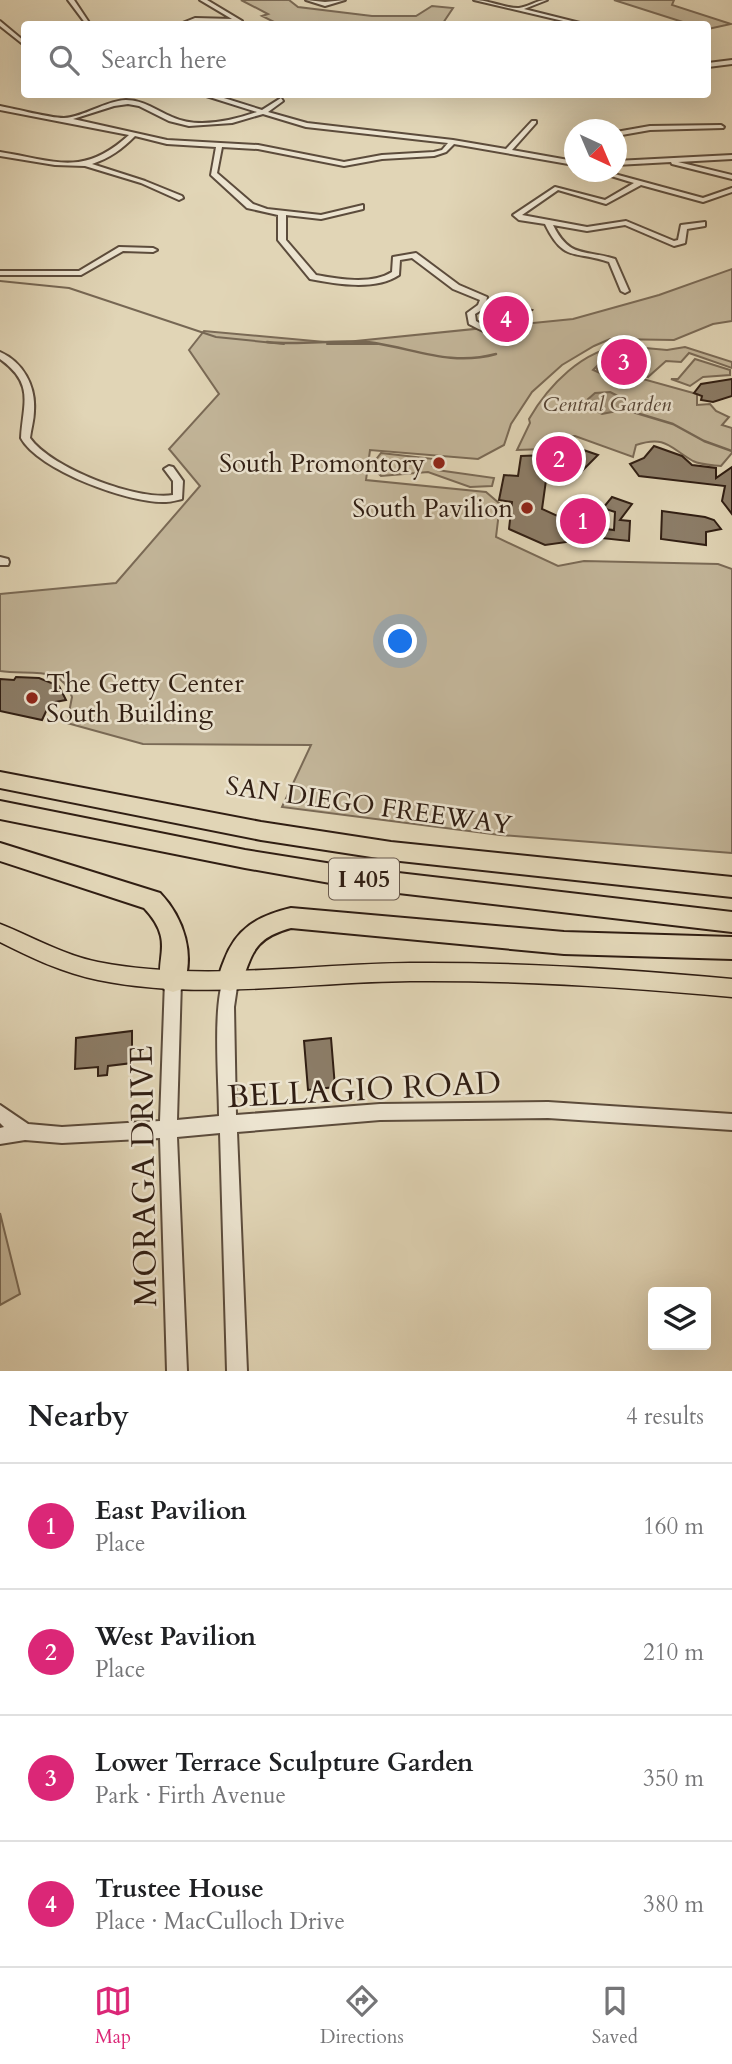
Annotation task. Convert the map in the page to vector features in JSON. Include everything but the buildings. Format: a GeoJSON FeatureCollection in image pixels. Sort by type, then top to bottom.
{"type":"FeatureCollection","features":[{"type":"Feature","properties":{"kind":"highway","name":"SAN DIEGO FREEWAY"},"geometry":{"type":"LineString","coordinates":[[0,770],[367,836],[732,874]]}},
{"type":"Feature","properties":{"kind":"highway"},"geometry":{"type":"LineString","coordinates":[[0,780],[354,846],[517,866],[732,887]]}},
{"type":"Feature","properties":{"kind":"highway","name":"I 405"},"geometry":{"type":"LineString","coordinates":[[0,810],[244,859],[364,879],[732,922]]}},
{"type":"Feature","properties":{"kind":"highway"},"geometry":{"type":"LineString","coordinates":[[0,852],[152,900],[166,914],[174,932],[173,981]]}},
{"type":"Feature","properties":{"kind":"highway"},"geometry":{"type":"LineString","coordinates":[[230,981],[236,956],[247,937],[274,922],[290,918],[564,943],[732,948]]}},
{"type":"Feature","properties":{"kind":"main road"},"geometry":{"type":"LineString","coordinates":[[0,933],[37,953],[77,966],[118,975],[173,981],[423,972],[641,979],[732,988]]}},
{"type":"Feature","properties":{"kind":"street"},"geometry":{"type":"LineString","coordinates":[[71,0],[86,21]]}},
{"type":"Feature","properties":{"kind":"street"},"geometry":{"type":"LineString","coordinates":[[203,0],[238,21]]}},
{"type":"Feature","properties":{"kind":"street"},"geometry":{"type":"LineString","coordinates":[[309,0],[325,4],[342,0]]}},
{"type":"Feature","properties":{"kind":"street"},"geometry":{"type":"LineString","coordinates":[[477,0],[568,21]]}},
{"type":"Feature","properties":{"kind":"street"},"geometry":{"type":"LineString","coordinates":[[518,10],[544,0]]}},
{"type":"Feature","properties":{"kind":"street"},"geometry":{"type":"LineString","coordinates":[[0,23],[21,40]]}},
{"type":"Feature","properties":{"kind":"street"},"geometry":{"type":"LineString","coordinates":[[711,65],[732,62]]}},
{"type":"Feature","properties":{"kind":"street"},"geometry":{"type":"LineString","coordinates":[[216,98],[306,125],[453,142],[564,161]]}},
{"type":"Feature","properties":{"kind":"street"},"geometry":{"type":"LineString","coordinates":[[60,120],[128,102],[143,105],[185,124],[226,122],[259,113],[281,100]]}},
{"type":"Feature","properties":{"kind":"street"},"geometry":{"type":"LineString","coordinates":[[0,108],[101,126],[133,135],[219,146],[258,147],[353,164],[382,157],[434,154],[444,151],[453,142]]}},
{"type":"Feature","properties":{"kind":"street"},"geometry":{"type":"LineString","coordinates":[[508,151],[534,122]]}},
{"type":"Feature","properties":{"kind":"street"},"geometry":{"type":"LineString","coordinates":[[627,132],[650,128],[721,127]]}},
{"type":"Feature","properties":{"kind":"street"},"geometry":{"type":"LineString","coordinates":[[84,164],[115,154],[133,135]]}},
{"type":"Feature","properties":{"kind":"street"},"geometry":{"type":"LineString","coordinates":[[219,146],[213,169],[217,179],[250,206],[282,214],[321,217],[360,207]]}},
{"type":"Feature","properties":{"kind":"street"},"geometry":{"type":"LineString","coordinates":[[0,154],[60,164],[84,164],[143,182],[179,198]]}},
{"type":"Feature","properties":{"kind":"street"},"geometry":{"type":"LineString","coordinates":[[627,162],[732,157]]}},
{"type":"Feature","properties":{"kind":"street"},"geometry":{"type":"LineString","coordinates":[[663,160],[732,177]]}},
{"type":"Feature","properties":{"kind":"street"},"geometry":{"type":"LineString","coordinates":[[627,180],[703,200],[732,190]]}},
{"type":"Feature","properties":{"kind":"street"},"geometry":{"type":"LineString","coordinates":[[638,184],[606,202],[575,191],[552,189],[518,213],[519,217],[587,229],[626,223],[674,244],[682,241],[684,228],[702,225]]}},
{"type":"Feature","properties":{"kind":"street"},"geometry":{"type":"LineString","coordinates":[[282,214],[282,240],[313,277],[339,280],[388,279],[396,273],[396,259],[412,255],[448,282],[484,299],[482,306],[471,313],[472,322],[499,334],[509,334],[517,330]]}},
{"type":"Feature","properties":{"kind":"street"},"geometry":{"type":"LineString","coordinates":[[548,222],[558,242],[570,253],[612,261],[618,269],[625,291]]}},
{"type":"Feature","properties":{"kind":"street"},"geometry":{"type":"LineString","coordinates":[[0,273],[81,273],[122,249],[153,250]]}},
{"type":"Feature","properties":{"kind":"street"},"geometry":{"type":"LineString","coordinates":[[0,355],[15,366],[27,384],[32,404],[26,440],[41,453],[91,483],[172,500],[178,496],[179,488],[176,475],[169,469]]}},
{"type":"Feature","properties":{"kind":"street","name":"MORAGA DRIVE"},"geometry":{"type":"LineString","coordinates":[[173,981],[168,1129],[177,1371]]}},
{"type":"Feature","properties":{"kind":"street"},"geometry":{"type":"LineString","coordinates":[[230,981],[226,1007],[228,1125],[237,1371]]}},
{"type":"Feature","properties":{"kind":"street","name":"BELLAGIO ROAD"},"geometry":{"type":"LineString","coordinates":[[0,1136],[25,1132],[62,1135],[168,1129],[380,1112],[548,1110],[732,1122]]}},
{"type":"Feature","properties":{"kind":"street"},"geometry":{"type":"LineString","coordinates":[[0,1113],[25,1132]]}},
{"type":"Feature","properties":{"kind":"green space"},"geometry":{"type":"Polygon","coordinates":[[[241,0],[289,0],[298,7],[372,16],[416,16],[432,6],[453,8],[444,21],[272,21],[262,16],[268,14],[241,0]]]}},
{"type":"Feature","properties":{"kind":"green space"},"geometry":{"type":"Polygon","coordinates":[[[614,0],[674,0],[672,5],[731,24],[711,28],[711,21],[680,21],[614,0]]]}},
{"type":"Feature","properties":{"kind":"green space"},"geometry":{"type":"Polygon","coordinates":[[[732,269],[732,321],[713,324],[674,340],[610,339],[562,365],[532,392],[511,424],[504,445],[478,459],[370,450],[366,480],[486,492],[500,504],[496,537],[558,566],[584,561],[718,564],[732,569],[732,853],[500,835],[282,807],[311,745],[143,744],[67,723],[72,697],[60,679],[42,673],[0,671],[0,594],[116,583],[200,486],[169,449],[219,394],[189,350],[204,331],[336,343],[573,319],[659,295],[732,269]]]}},
{"type":"Feature","properties":{"kind":"green space","name":"Central Garden"},"geometry":{"type":"Polygon","coordinates":[[[623,346],[667,350],[685,347],[732,362],[732,368],[689,353],[681,362],[666,361],[648,377],[633,372],[644,358],[612,351],[593,370],[600,373],[597,369],[603,362],[624,369],[621,373],[697,394],[697,405],[710,404],[716,411],[729,417],[722,425],[732,428],[732,453],[721,466],[696,462],[667,444],[654,441],[636,445],[633,457],[575,436],[571,436],[562,448],[546,444],[544,449],[517,450],[530,423],[529,419],[546,394],[568,371],[594,354],[623,346]]]}},
{"type":"Feature","properties":{"kind":"green space"},"geometry":{"type":"Polygon","coordinates":[[[695,359],[730,370],[730,375],[703,377],[690,386],[671,379],[678,379],[695,359]]]}},
{"type":"Feature","properties":{"kind":"green space"},"geometry":{"type":"Polygon","coordinates":[[[381,453],[434,459],[432,466],[437,470],[494,478],[492,486],[470,487],[428,472],[381,476],[371,466],[381,453]]]}},
{"type":"Feature","properties":{"kind":"green space"},"geometry":{"type":"Polygon","coordinates":[[[0,1213],[20,1294],[0,1305],[0,1213]]]}},
{"type":"Feature","properties":{"kind":"shaded area"},"geometry":{"type":"Polygon","coordinates":[[[610,392],[624,399],[622,410],[602,414],[587,406],[587,400],[595,393],[610,392]]]}},
{"type":"Feature","properties":{"kind":"waterway"},"geometry":{"type":"LineString","coordinates":[[0,281],[69,288],[216,337],[284,344]]}},
{"type":"Feature","properties":{"kind":"waterway"},"geometry":{"type":"LineString","coordinates":[[267,342],[375,343],[450,358],[496,354]]}},
{"type":"Feature","properties":{"kind":"waterway"},"geometry":{"type":"LineString","coordinates":[[327,344],[378,344]]}},
{"type":"Feature","properties":{"kind":"waterway"},"geometry":{"type":"LineString","coordinates":[[623,409],[673,424],[704,441],[732,451]]}},
{"type":"Feature","properties":{"kind":"place","name":"Trustee House"},"geometry":{"type":"Point","coordinates":[506,319]}},
{"type":"Feature","properties":{"kind":"place","name":"Lower Terrace Sculpture Garden"},"geometry":{"type":"Point","coordinates":[624,362]}},
{"type":"Feature","properties":{"kind":"place","name":"West Pavilion"},"geometry":{"type":"Point","coordinates":[559,459]}},
{"type":"Feature","properties":{"kind":"place","name":"South Promontory"},"geometry":{"type":"Point","coordinates":[439,463]}},
{"type":"Feature","properties":{"kind":"place","name":"South Pavilion"},"geometry":{"type":"Point","coordinates":[527,508]}},
{"type":"Feature","properties":{"kind":"place","name":"East Pavilion"},"geometry":{"type":"Point","coordinates":[583,521]}},
{"type":"Feature","properties":{"kind":"place","name":"The Getty Center South Building"},"geometry":{"type":"Point","coordinates":[32,698]}}]}
